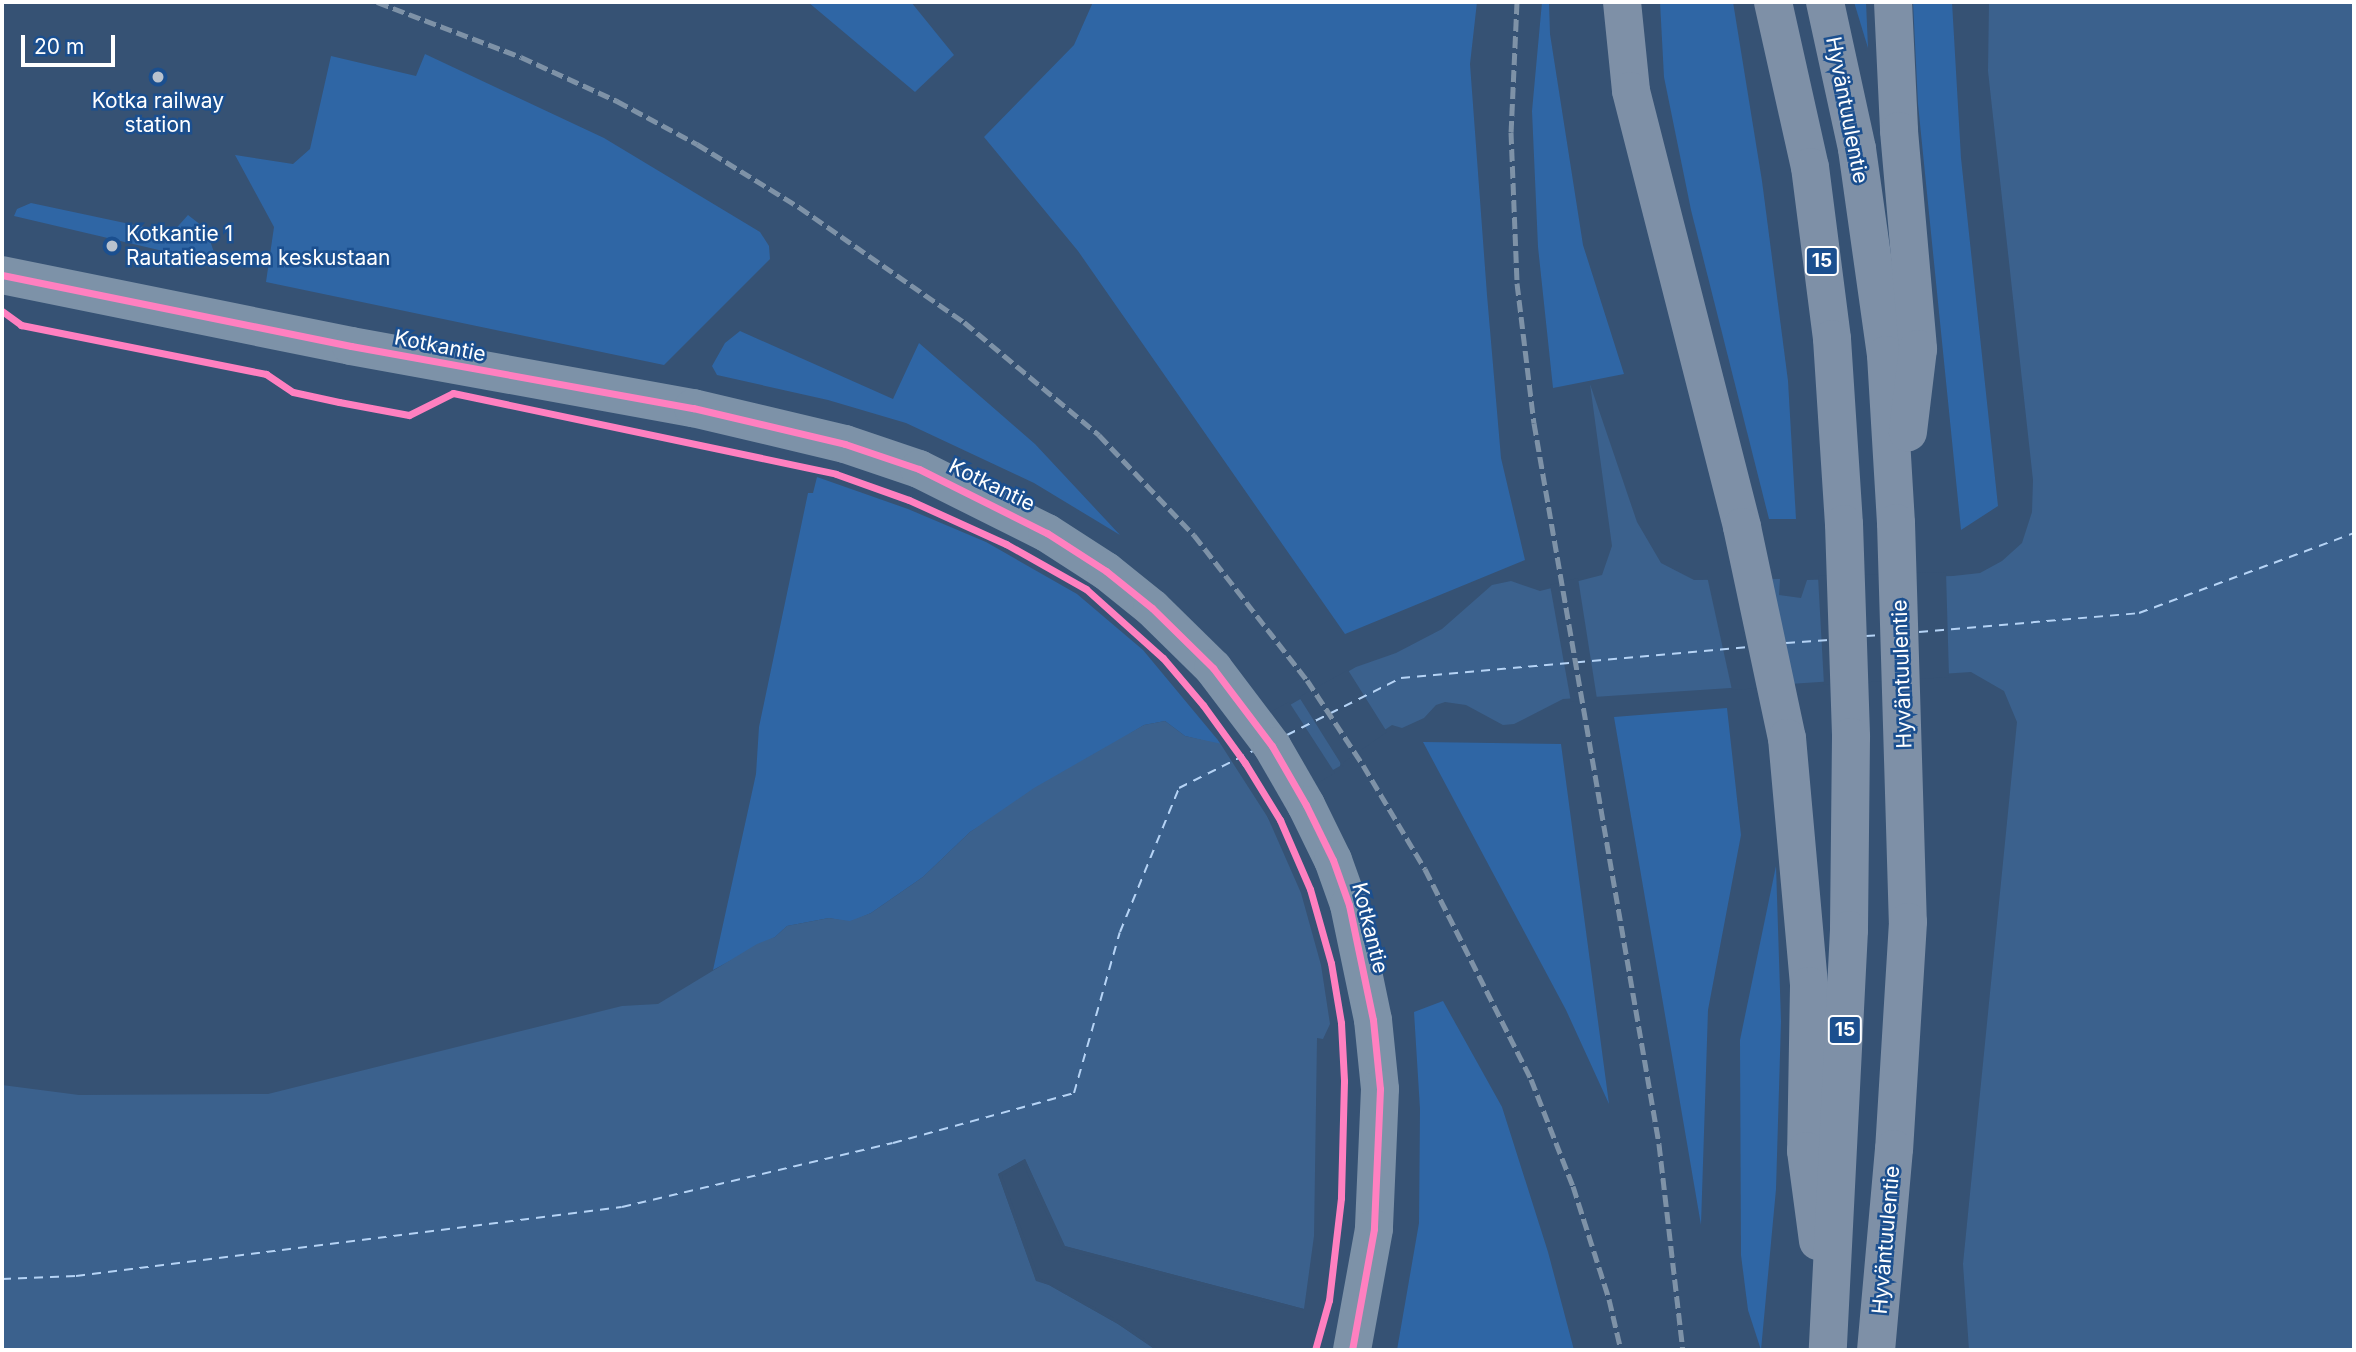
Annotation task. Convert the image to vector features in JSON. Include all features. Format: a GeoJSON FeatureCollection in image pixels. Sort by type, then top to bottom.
{"type":"FeatureCollection","features":[{"type":"Feature","properties":{"kind":"highway"},"geometry":{"type":"LineString","coordinates":[[1622,2],[1631,91],[1742,527],[1787,738],[1809,986],[1806,1151],[1829,1336]]}},
{"type":"Feature","properties":{"kind":"highway","name":"15"},"geometry":{"type":"LineString","coordinates":[[1773,2],[1810,167],[1832,339],[1843,524],[1851,737],[1849,930],[1829,1336]]}},
{"type":"Feature","properties":{"kind":"highway","name":"Hyväntuulentie"},"geometry":{"type":"LineString","coordinates":[[1825,2],[1857,149],[1886,355],[1904,734],[1908,922],[1894,1149],[1876,1350]]}},
{"type":"Feature","properties":{"kind":"highway"},"geometry":{"type":"LineString","coordinates":[[1893,2],[1899,131],[1919,349],[1896,523]]}},
{"type":"Feature","properties":{"kind":"street","name":"Kotkantie"},"geometry":{"type":"LineString","coordinates":[[2,275],[351,346],[693,408],[857,448],[919,469],[1047,533],[1106,571],[1189,641],[1234,692],[1272,746],[1306,805],[1333,860],[1349,905],[1373,1020],[1380,1089],[1374,1229],[1352,1350]]}},
{"type":"Feature","properties":{"kind":"shaded area"},"geometry":{"type":"Polygon","coordinates":[[[808,2],[911,2],[954,55],[915,92],[808,2]]]}},
{"type":"Feature","properties":{"kind":"shaded area"},"geometry":{"type":"Polygon","coordinates":[[[1093,2],[1477,2],[1470,64],[1501,458],[1525,560],[1345,634],[1078,251],[984,137],[1074,45],[1093,2]]]}},
{"type":"Feature","properties":{"kind":"shaded area"},"geometry":{"type":"Polygon","coordinates":[[[1542,2],[1549,2],[1550,34],[1583,245],[1624,374],[1553,388],[1538,247],[1532,111],[1542,2]]]}},
{"type":"Feature","properties":{"kind":"shaded area"},"geometry":{"type":"Polygon","coordinates":[[[1660,2],[1733,2],[1762,181],[1788,381],[1796,519],[1769,519],[1691,210],[1664,77],[1660,2]]]}},
{"type":"Feature","properties":{"kind":"shaded area"},"geometry":{"type":"Polygon","coordinates":[[[1854,2],[1866,2],[1868,48],[1854,2]]]}},
{"type":"Feature","properties":{"kind":"shaded area"},"geometry":{"type":"Polygon","coordinates":[[[1913,2],[1952,2],[1961,158],[1998,506],[1961,530],[1918,104],[1913,2]]]}},
{"type":"Feature","properties":{"kind":"shaded area"},"geometry":{"type":"Polygon","coordinates":[[[1989,2],[2354,2],[2354,1350],[1969,1350],[1963,1264],[2017,722],[2004,691],[1971,672],[1563,699],[1514,724],[1503,725],[1466,705],[1445,702],[1436,705],[1424,718],[1402,728],[1392,725],[1341,759],[1340,766],[1264,809],[1301,893],[1321,965],[1330,1024],[1323,1039],[1317,1038],[1314,1236],[1304,1309],[1064,1246],[1025,1159],[998,1174],[1036,1280],[1118,1324],[1156,1350],[2,1350],[2,1085],[79,1095],[268,1094],[622,1006],[658,1004],[757,944],[775,937],[787,926],[829,918],[850,921],[871,913],[923,877],[970,832],[1034,788],[1144,725],[1165,721],[1185,736],[1222,744],[1356,667],[1396,653],[1442,629],[1492,585],[1511,581],[1540,591],[1602,575],[1612,546],[1590,384],[1637,522],[1661,563],[1694,580],[1780,579],[1779,595],[1801,598],[1807,580],[1953,576],[1980,573],[2002,561],[2022,543],[2032,512],[2033,480],[1988,71],[1989,2]]]}},
{"type":"Feature","properties":{"kind":"shaded area"},"geometry":{"type":"Polygon","coordinates":[[[425,54],[604,138],[760,232],[769,246],[770,259],[664,365],[266,282],[274,227],[235,155],[293,164],[310,149],[331,56],[416,76],[425,54]]]}},
{"type":"Feature","properties":{"kind":"shaded area"},"geometry":{"type":"Polygon","coordinates":[[[31,203],[172,233],[188,215],[206,229],[217,261],[189,260],[163,251],[14,216],[17,209],[31,203]]]}},
{"type":"Feature","properties":{"kind":"shaded area"},"geometry":{"type":"Polygon","coordinates":[[[740,331],[893,399],[919,343],[1035,444],[1120,535],[1034,483],[906,423],[828,400],[717,375],[712,366],[725,343],[740,331]]]}},
{"type":"Feature","properties":{"kind":"shaded area"},"geometry":{"type":"Polygon","coordinates":[[[817,477],[908,509],[986,542],[1077,594],[1143,650],[1222,745],[1185,736],[1165,721],[1144,725],[970,832],[923,877],[871,913],[850,922],[829,918],[787,926],[775,937],[713,970],[756,774],[759,727],[808,493],[813,493],[817,477]]]}},
{"type":"Feature","properties":{"kind":"shaded area"},"geometry":{"type":"Polygon","coordinates":[[[1727,708],[1741,835],[1708,1010],[1701,1225],[1614,717],[1727,708]]]}},
{"type":"Feature","properties":{"kind":"shaded area"},"geometry":{"type":"Polygon","coordinates":[[[1423,742],[1561,744],[1609,1104],[1566,1010],[1423,742]]]}},
{"type":"Feature","properties":{"kind":"shaded area"},"geometry":{"type":"Polygon","coordinates":[[[1776,866],[1781,1021],[1776,1189],[1761,1350],[1748,1310],[1741,1255],[1740,1040],[1776,866]]]}},
{"type":"Feature","properties":{"kind":"shaded area"},"geometry":{"type":"Polygon","coordinates":[[[1443,1001],[1502,1107],[1548,1252],[1574,1350],[1397,1350],[1419,1223],[1420,1109],[1414,1012],[1443,1001]]]}},
{"type":"Feature","properties":{"kind":"pier"},"geometry":{"type":"Polygon","coordinates":[[[1946,572],[1949,677],[1824,685],[1818,576],[1946,572]]]}},
{"type":"Feature","properties":{"kind":"pier"},"geometry":{"type":"Polygon","coordinates":[[[1707,576],[1770,576],[1793,686],[1732,690],[1707,576]]]}},
{"type":"Feature","properties":{"kind":"pier"},"geometry":{"type":"Polygon","coordinates":[[[1578,578],[1597,699],[1571,702],[1550,585],[1578,578]]]}},
{"type":"Feature","properties":{"kind":"pier"},"geometry":{"type":"Polygon","coordinates":[[[1348,670],[1387,732],[1344,762],[1343,767],[1299,697],[1348,670]]]}},
{"type":"Feature","properties":{"kind":"pier"},"geometry":{"type":"Polygon","coordinates":[[[1289,702],[1335,773],[1269,811],[1275,823],[1272,824],[1218,740],[1289,702]]]}},
{"type":"Feature","properties":{"kind":"pier"},"geometry":{"type":"Polygon","coordinates":[[[1025,1159],[1065,1246],[1304,1309],[1301,1311],[1063,1249],[1023,1164],[1002,1176],[1039,1278],[1120,1321],[1160,1350],[1156,1350],[1118,1324],[1049,1285],[1036,1281],[998,1174],[1025,1159]]]}},
{"type":"Feature","properties":{"kind":"ferry route"},"geometry":{"type":"LineString","coordinates":[[1919,632],[2139,613],[2354,533]]}},
{"type":"Feature","properties":{"kind":"ferry route"},"geometry":{"type":"LineString","coordinates":[[1866,636],[1882,635]]}},
{"type":"Feature","properties":{"kind":"ferry route"},"geometry":{"type":"LineString","coordinates":[[1786,643],[1829,640]]}},
{"type":"Feature","properties":{"kind":"ferry route"},"geometry":{"type":"LineString","coordinates":[[1287,735],[1401,678],[1749,647]]}},
{"type":"Feature","properties":{"kind":"ferry route"},"geometry":{"type":"LineString","coordinates":[[2,1279],[76,1276],[622,1207],[893,1143],[1074,1093],[1120,932],[1179,788],[1253,751]]}},
{"type":"Feature","properties":{"kind":"railway"},"geometry":{"type":"LineString","coordinates":[[377,2],[521,57],[617,101],[697,144],[799,207],[964,322],[1099,435],[1194,535],[1307,680],[1363,765],[1425,869],[1531,1079],[1573,1186],[1609,1299],[1621,1350]]}},
{"type":"Feature","properties":{"kind":"railway"},"geometry":{"type":"LineString","coordinates":[[1517,2],[1511,132],[1517,283],[1534,423],[1659,1144],[1683,1350]]}},
{"type":"Feature","properties":{"kind":"cycle path"},"geometry":{"type":"LineString","coordinates":[[2,275],[351,346],[693,408],[845,444],[919,469],[1047,533],[1106,571],[1152,608],[1213,668],[1272,746],[1306,805],[1333,860],[1349,905],[1373,1020],[1380,1089],[1374,1229],[1352,1350]]}},
{"type":"Feature","properties":{"kind":"cycle path"},"geometry":{"type":"LineString","coordinates":[[2,311],[21,325],[266,374],[293,392],[339,402],[409,415],[453,393],[836,474],[909,500],[1006,544],[1086,589],[1163,658],[1203,705],[1245,763],[1280,820],[1310,889],[1331,963],[1341,1023],[1344,1081],[1341,1198],[1329,1300],[1315,1350]]}},
{"type":"Feature","properties":{"kind":"place","name":"Kotka railway station"},"geometry":{"type":"Point","coordinates":[158,77]}},
{"type":"Feature","properties":{"kind":"place","name":"Kotkantie 1 Rautatieasema keskustaan"},"geometry":{"type":"Point","coordinates":[112,246]}}]}
